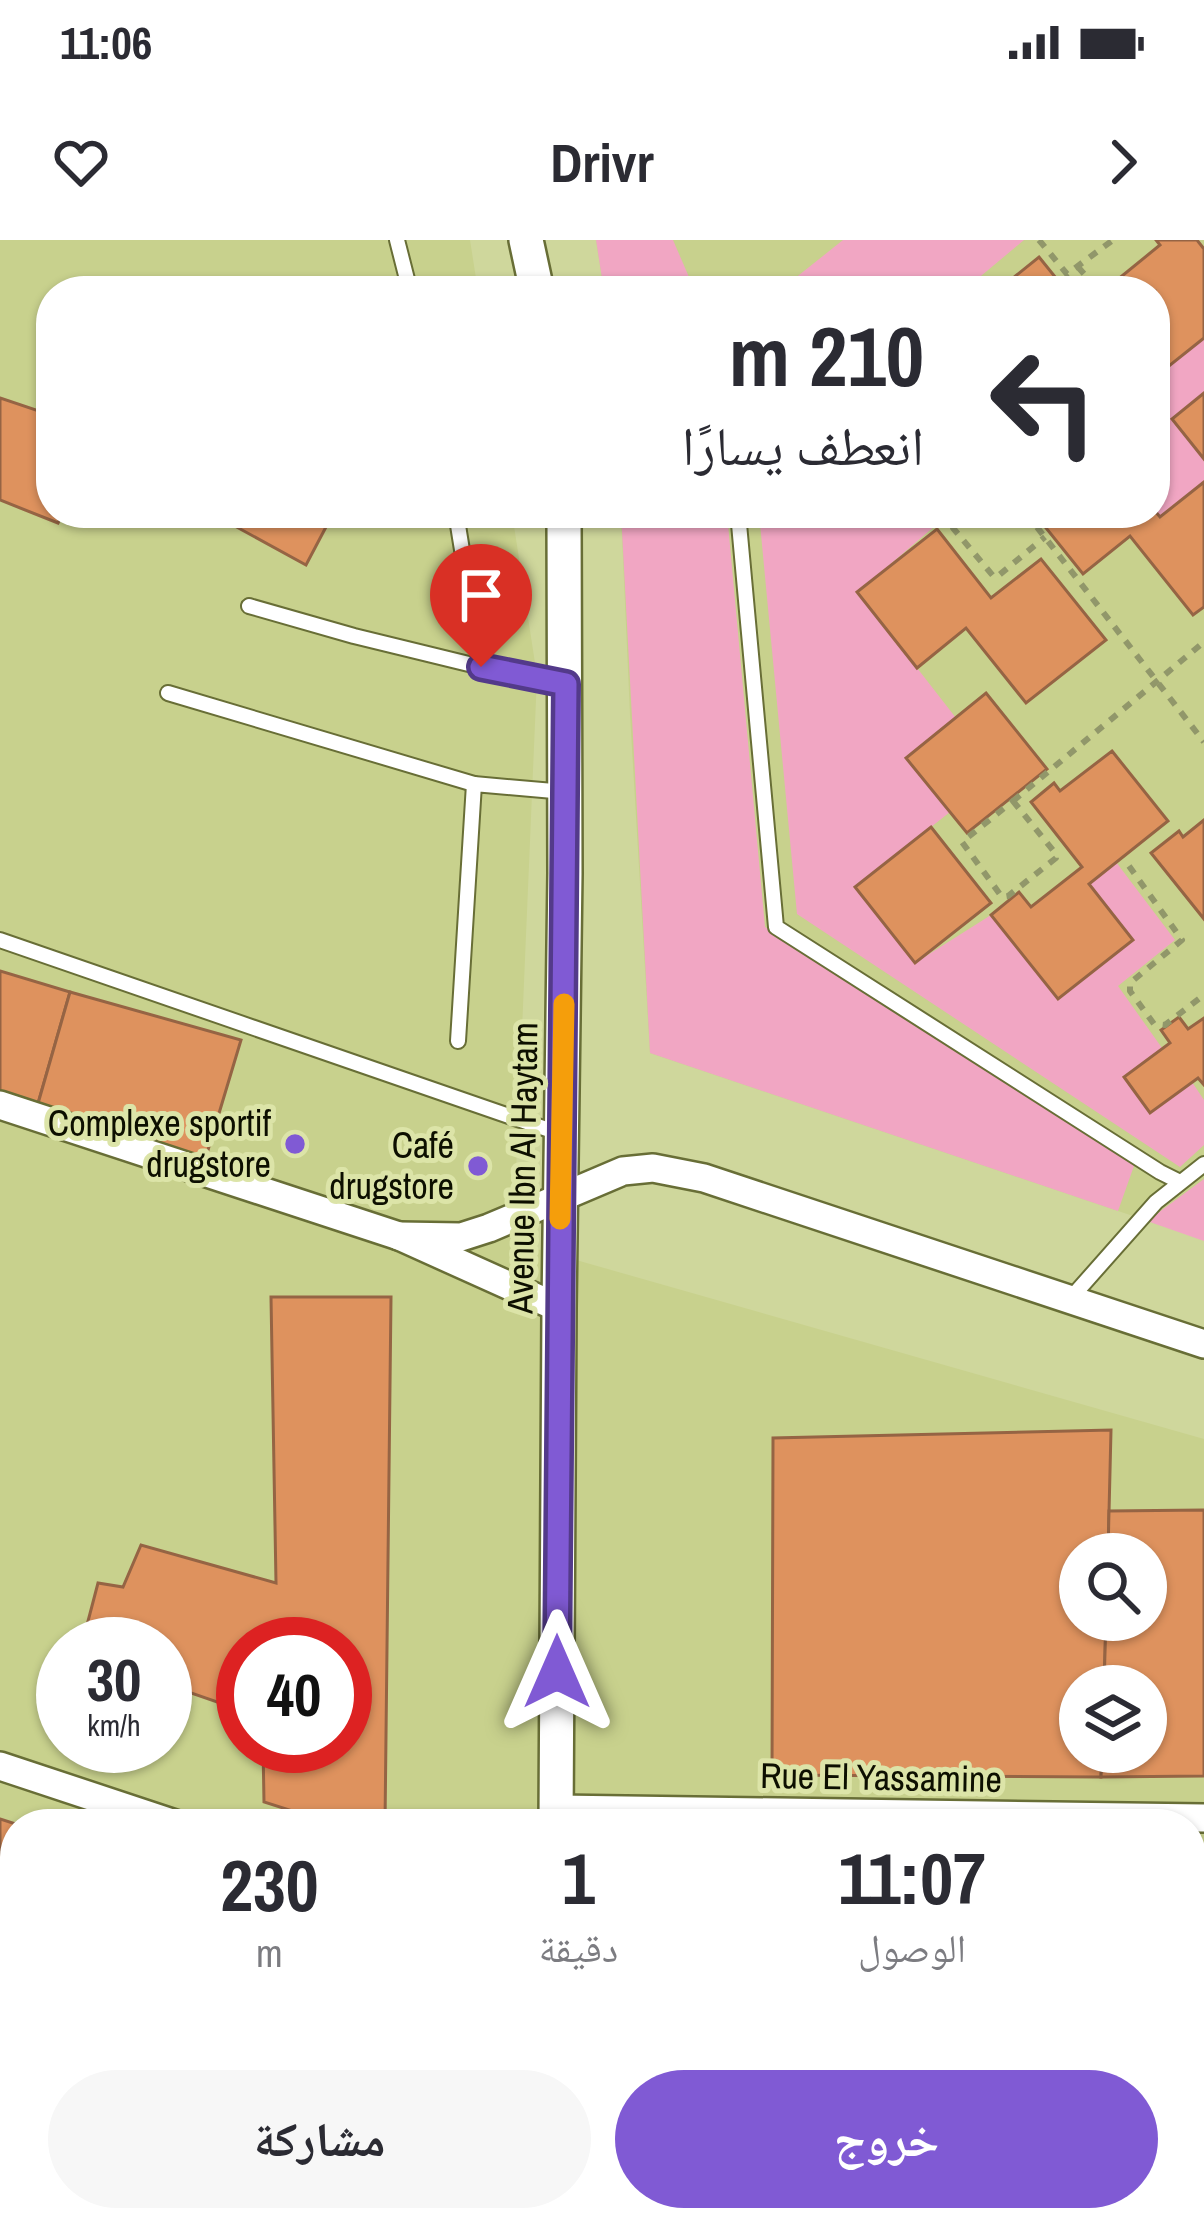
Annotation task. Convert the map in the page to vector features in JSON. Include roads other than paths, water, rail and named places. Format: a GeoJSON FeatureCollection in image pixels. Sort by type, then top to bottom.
{"type":"FeatureCollection","features":[{"type":"Feature","properties":{"kind":"street"},"geometry":{"type":"LineString","coordinates":[[526,240],[533,276]]}},
{"type":"Feature","properties":{"kind":"street","name":"Avenue Ibn Al Haytam"},"geometry":{"type":"LineString","coordinates":[[556,1809],[564,528]]}},
{"type":"Feature","properties":{"kind":"street"},"geometry":{"type":"LineString","coordinates":[[0,1105],[399,1235],[559,1308]]}},
{"type":"Feature","properties":{"kind":"street"},"geometry":{"type":"LineString","coordinates":[[399,1235],[460,1237],[623,1171],[653,1168],[704,1178],[1204,1344]]}},
{"type":"Feature","properties":{"kind":"street"},"geometry":{"type":"LineString","coordinates":[[0,1766],[130,1809]]}},
{"type":"Feature","properties":{"kind":"lane"},"geometry":{"type":"LineString","coordinates":[[397,240],[406,276]]}},
{"type":"Feature","properties":{"kind":"lane"},"geometry":{"type":"LineString","coordinates":[[458,528],[481,667]]}},
{"type":"Feature","properties":{"kind":"lane"},"geometry":{"type":"LineString","coordinates":[[739,528],[776,927],[1180,1182]]}},
{"type":"Feature","properties":{"kind":"lane"},"geometry":{"type":"LineString","coordinates":[[249,606],[354,636],[566,684]]}},
{"type":"Feature","properties":{"kind":"lane"},"geometry":{"type":"LineString","coordinates":[[168,693],[474,784],[566,792]]}},
{"type":"Feature","properties":{"kind":"lane"},"geometry":{"type":"LineString","coordinates":[[458,1041],[474,784]]}},
{"type":"Feature","properties":{"kind":"lane"},"geometry":{"type":"LineString","coordinates":[[0,940],[563,1134]]}},
{"type":"Feature","properties":{"kind":"lane"},"geometry":{"type":"LineString","coordinates":[[1071,1298],[1156,1202],[1204,1164]]}},
{"type":"Feature","properties":{"kind":"place","name":"Complexe sportif drugstore"},"geometry":{"type":"Point","coordinates":[295,1144]}},
{"type":"Feature","properties":{"kind":"place","name":"Café drugstore"},"geometry":{"type":"Point","coordinates":[478,1166]}}]}
